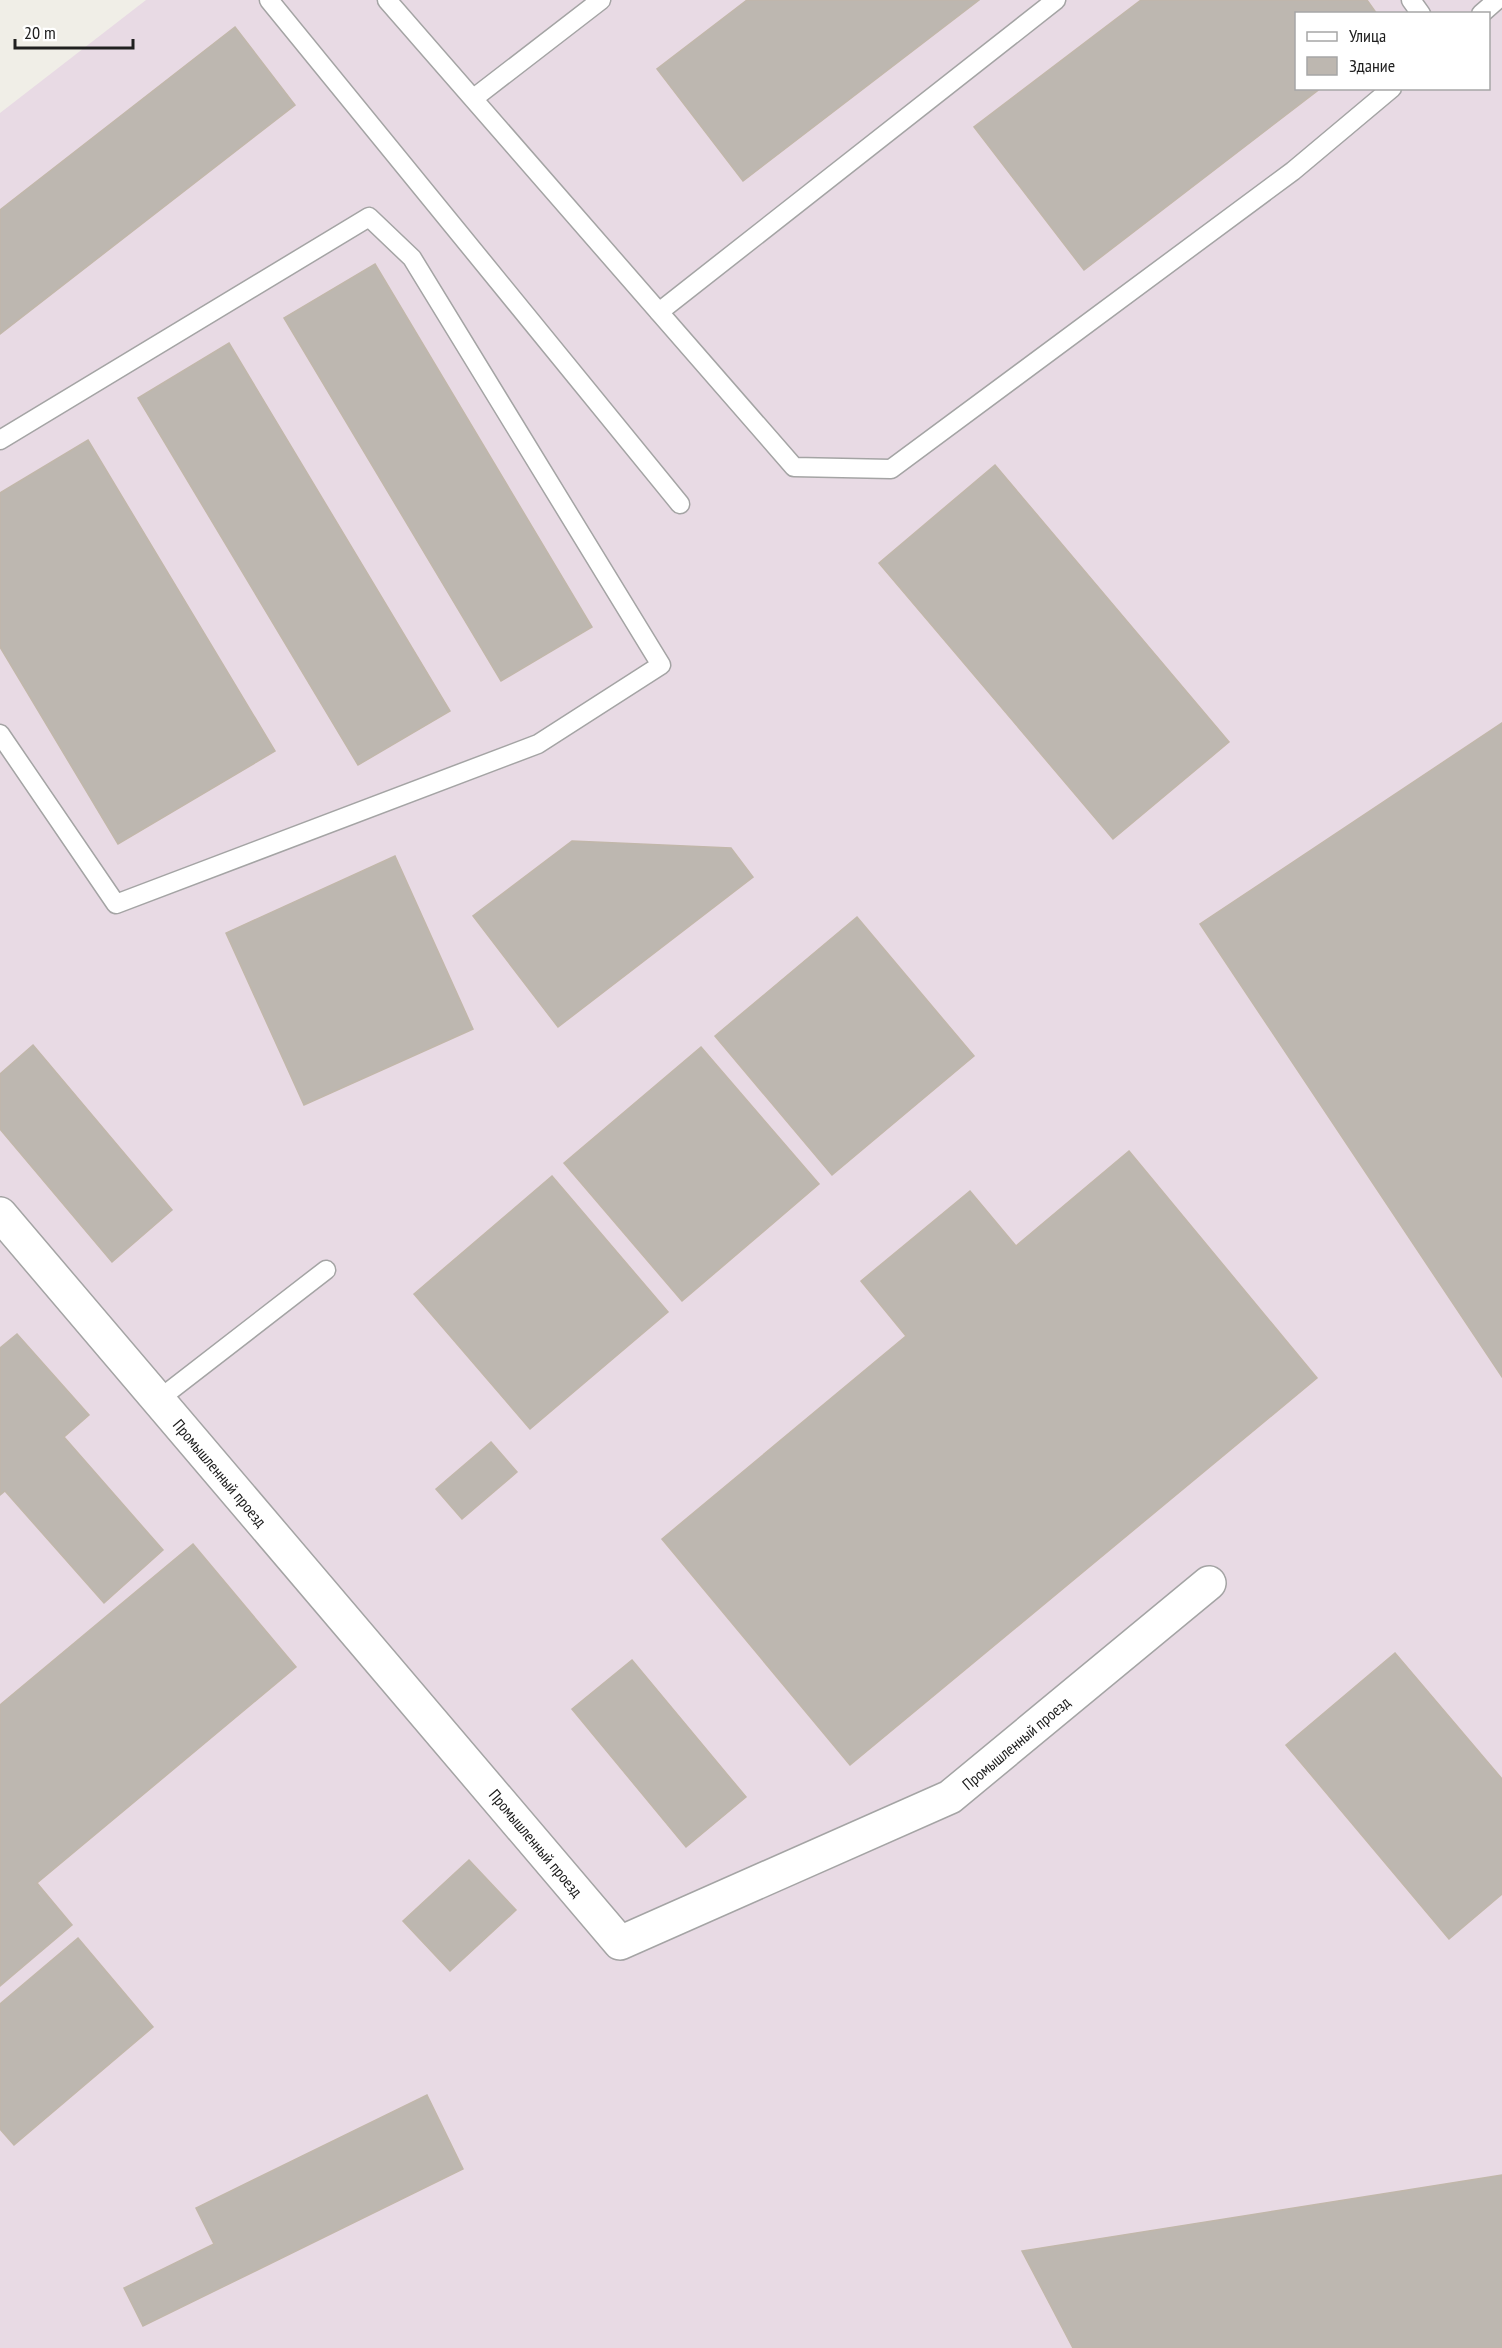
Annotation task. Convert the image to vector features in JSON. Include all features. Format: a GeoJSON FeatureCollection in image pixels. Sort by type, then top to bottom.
{"type":"FeatureCollection","features":[{"type":"Feature","properties":{"kind":"street","name":"Промышленный проезд"},"geometry":{"type":"LineString","coordinates":[[0,1214],[620,1943],[950,1797],[1209,1583]]}},
{"type":"Feature","properties":{"kind":"lane"},"geometry":{"type":"LineString","coordinates":[[270,0],[680,504]]}},
{"type":"Feature","properties":{"kind":"lane"},"geometry":{"type":"LineString","coordinates":[[387,0],[794,468],[891,469],[1293,171],[1390,90]]}},
{"type":"Feature","properties":{"kind":"lane"},"geometry":{"type":"LineString","coordinates":[[474,98],[601,0]]}},
{"type":"Feature","properties":{"kind":"lane"},"geometry":{"type":"LineString","coordinates":[[659,312],[1056,0]]}},
{"type":"Feature","properties":{"kind":"lane"},"geometry":{"type":"LineString","coordinates":[[1483,12],[1497,0]]}},
{"type":"Feature","properties":{"kind":"lane"},"geometry":{"type":"LineString","coordinates":[[0,440],[369,217],[412,258],[661,664],[538,744],[116,904],[0,734]]}},
{"type":"Feature","properties":{"kind":"lane"},"geometry":{"type":"LineString","coordinates":[[158,1400],[326,1270]]}},
{"type":"Feature","properties":{"kind":"shaded area"},"geometry":{"type":"Polygon","coordinates":[[[146,0],[1502,0],[1502,2348],[0,2348],[0,113],[146,0]]]}},
{"type":"Feature","properties":{"kind":"building"},"geometry":{"type":"Polygon","coordinates":[[[747,0],[979,0],[743,181],[657,69],[747,0]]]}},
{"type":"Feature","properties":{"kind":"building"},"geometry":{"type":"Polygon","coordinates":[[[1141,0],[1367,0],[1376,12],[1295,12],[1295,90],[1318,90],[1084,270],[974,127],[1141,0]]]}},
{"type":"Feature","properties":{"kind":"building"},"geometry":{"type":"Polygon","coordinates":[[[235,27],[295,105],[0,334],[0,210],[235,27]]]}},
{"type":"Feature","properties":{"kind":"building"},"geometry":{"type":"Polygon","coordinates":[[[375,264],[592,627],[501,681],[284,318],[375,264]]]}},
{"type":"Feature","properties":{"kind":"building"},"geometry":{"type":"Polygon","coordinates":[[[229,343],[450,711],[358,765],[138,398],[229,343]]]}},
{"type":"Feature","properties":{"kind":"building"},"geometry":{"type":"Polygon","coordinates":[[[88,440],[275,751],[118,844],[0,647],[0,493],[88,440]]]}},
{"type":"Feature","properties":{"kind":"building"},"geometry":{"type":"Polygon","coordinates":[[[995,465],[1229,742],[1113,839],[879,563],[995,465]]]}},
{"type":"Feature","properties":{"kind":"building"},"geometry":{"type":"Polygon","coordinates":[[[1502,723],[1502,1377],[1200,924],[1502,723]]]}},
{"type":"Feature","properties":{"kind":"building"},"geometry":{"type":"Polygon","coordinates":[[[572,841],[731,848],[753,877],[558,1027],[473,916],[572,841]]]}},
{"type":"Feature","properties":{"kind":"building"},"geometry":{"type":"Polygon","coordinates":[[[395,856],[473,1029],[304,1105],[226,933],[395,856]]]}},
{"type":"Feature","properties":{"kind":"building"},"geometry":{"type":"Polygon","coordinates":[[[857,917],[974,1056],[832,1175],[715,1036],[857,917]]]}},
{"type":"Feature","properties":{"kind":"building"},"geometry":{"type":"Polygon","coordinates":[[[33,1045],[172,1210],[112,1262],[0,1129],[0,1074],[33,1045]]]}},
{"type":"Feature","properties":{"kind":"building"},"geometry":{"type":"Polygon","coordinates":[[[701,1047],[819,1184],[682,1301],[564,1163],[701,1047]]]}},
{"type":"Feature","properties":{"kind":"building"},"geometry":{"type":"Polygon","coordinates":[[[1129,1151],[1317,1378],[850,1765],[662,1539],[906,1336],[861,1281],[970,1191],[1016,1246],[1129,1151]]]}},
{"type":"Feature","properties":{"kind":"building"},"geometry":{"type":"Polygon","coordinates":[[[552,1176],[668,1312],[530,1429],[414,1294],[552,1176]]]}},
{"type":"Feature","properties":{"kind":"building"},"geometry":{"type":"Polygon","coordinates":[[[17,1334],[89,1415],[64,1437],[163,1550],[104,1603],[5,1491],[0,1495],[0,1348],[17,1334]]]}},
{"type":"Feature","properties":{"kind":"building"},"geometry":{"type":"Polygon","coordinates":[[[491,1442],[517,1472],[462,1519],[436,1489],[491,1442]]]}},
{"type":"Feature","properties":{"kind":"building"},"geometry":{"type":"Polygon","coordinates":[[[193,1544],[296,1667],[37,1883],[72,1925],[0,1986],[0,1705],[193,1544]]]}},
{"type":"Feature","properties":{"kind":"building"},"geometry":{"type":"Polygon","coordinates":[[[1395,1653],[1502,1779],[1502,1894],[1449,1939],[1286,1745],[1395,1653]]]}},
{"type":"Feature","properties":{"kind":"building"},"geometry":{"type":"Polygon","coordinates":[[[632,1660],[746,1797],[686,1847],[572,1709],[632,1660]]]}},
{"type":"Feature","properties":{"kind":"building"},"geometry":{"type":"Polygon","coordinates":[[[469,1860],[516,1910],[450,1971],[403,1921],[469,1860]]]}},
{"type":"Feature","properties":{"kind":"building"},"geometry":{"type":"Polygon","coordinates":[[[78,1938],[153,2027],[14,2145],[0,2129],[0,2004],[78,1938]]]}},
{"type":"Feature","properties":{"kind":"building"},"geometry":{"type":"Polygon","coordinates":[[[427,2095],[463,2169],[143,2326],[124,2288],[214,2244],[196,2208],[427,2095]]]}},
{"type":"Feature","properties":{"kind":"building"},"geometry":{"type":"Polygon","coordinates":[[[1502,2175],[1502,2348],[1073,2348],[1022,2251],[1502,2175]]]}}]}
